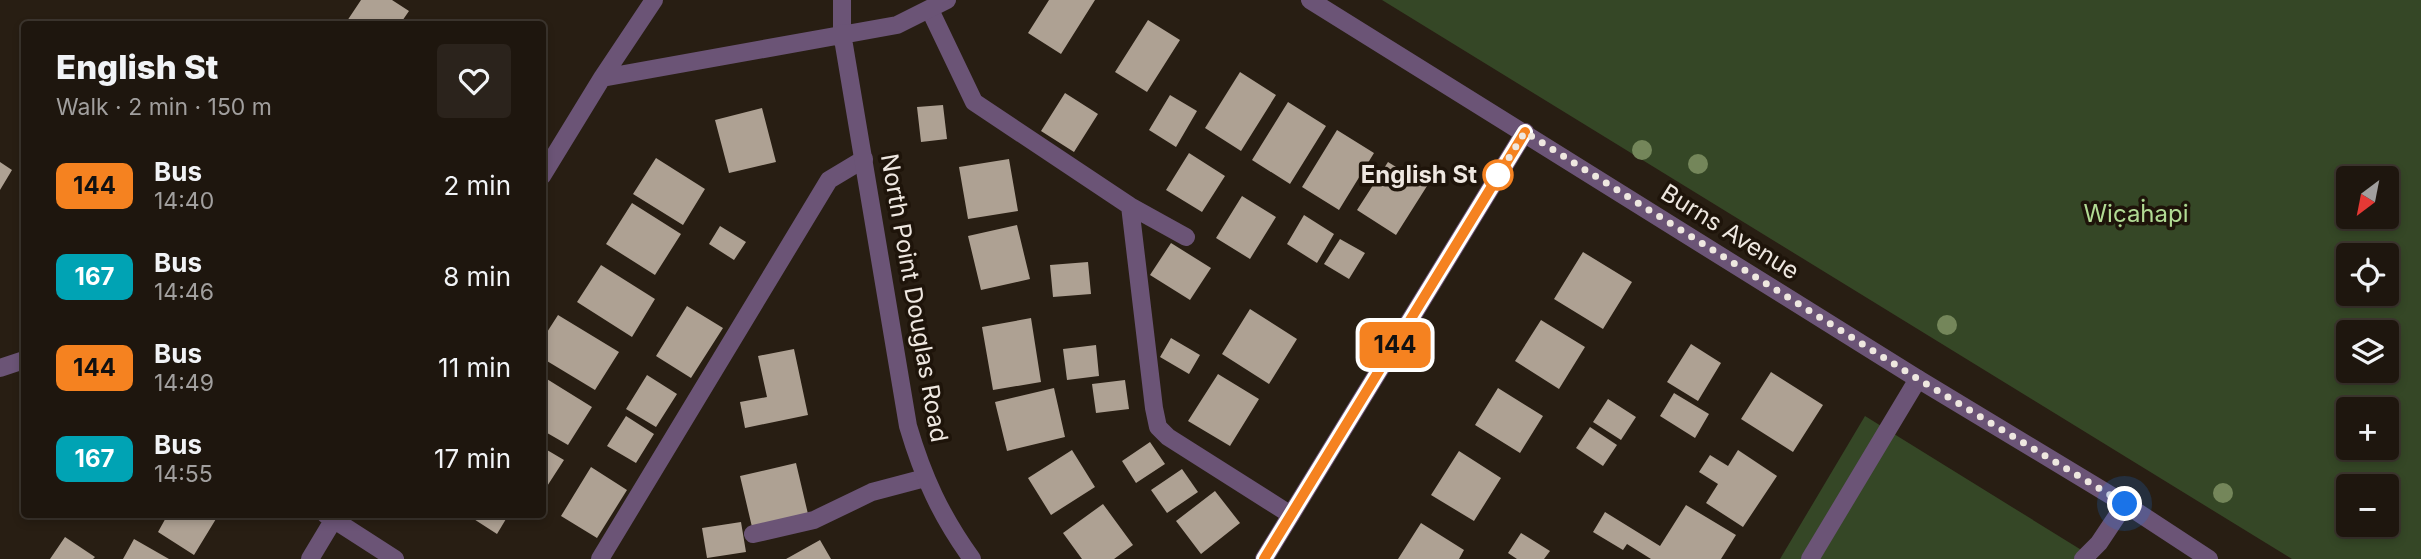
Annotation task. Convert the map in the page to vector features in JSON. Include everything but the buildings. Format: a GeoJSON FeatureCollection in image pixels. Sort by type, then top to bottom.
{"type":"FeatureCollection","features":[{"type":"Feature","properties":{"kind":"street"},"geometry":{"type":"LineString","coordinates":[[546,169],[654,0]]}},
{"type":"Feature","properties":{"kind":"street","name":"North Point Douglas Road"},"geometry":{"type":"LineString","coordinates":[[842,0],[842,33],[908,426],[925,478],[940,510],[972,559]]}},
{"type":"Feature","properties":{"kind":"street"},"geometry":{"type":"LineString","coordinates":[[602,78],[897,25],[947,0]]}},
{"type":"Feature","properties":{"kind":"street","name":"Burns Avenue"},"geometry":{"type":"LineString","coordinates":[[1310,0],[1918,379],[2125,504],[2209,559]]}},
{"type":"Feature","properties":{"kind":"street"},"geometry":{"type":"LineString","coordinates":[[930,10],[974,102],[1130,206],[1186,237]]}},
{"type":"Feature","properties":{"kind":"street"},"geometry":{"type":"LineString","coordinates":[[1264,559],[1525,132]]}},
{"type":"Feature","properties":{"kind":"street"},"geometry":{"type":"LineString","coordinates":[[600,559],[829,180],[864,159]]}},
{"type":"Feature","properties":{"kind":"street"},"geometry":{"type":"LineString","coordinates":[[1130,206],[1158,427],[1168,437],[1291,515]]}},
{"type":"Feature","properties":{"kind":"street"},"geometry":{"type":"LineString","coordinates":[[0,368],[21,361]]}},
{"type":"Feature","properties":{"kind":"street"},"geometry":{"type":"LineString","coordinates":[[1810,559],[1918,379]]}},
{"type":"Feature","properties":{"kind":"street"},"geometry":{"type":"LineString","coordinates":[[753,534],[814,520],[872,492],[925,478]]}},
{"type":"Feature","properties":{"kind":"street"},"geometry":{"type":"LineString","coordinates":[[2082,559],[2099,543],[2125,504]]}},
{"type":"Feature","properties":{"kind":"street"},"geometry":{"type":"LineString","coordinates":[[310,559],[331,518]]}},
{"type":"Feature","properties":{"kind":"street"},"geometry":{"type":"LineString","coordinates":[[335,518],[395,559]]}},
{"type":"Feature","properties":{"kind":"green space","name":"Wic̣aḣapi"},"geometry":{"type":"Polygon","coordinates":[[[1382,0],[2421,0],[2421,559],[2292,559],[1382,0]]]}},
{"type":"Feature","properties":{"kind":"green space"},"geometry":{"type":"Polygon","coordinates":[[[1865,416],[2096,559],[1780,559],[1865,416]]]}},
{"type":"Feature","properties":{"kind":"bus line","name":"144"},"geometry":{"type":"LineString","coordinates":[[1264,559],[1525,132]]}},
{"type":"Feature","properties":{"kind":"place","name":"English St"},"geometry":{"type":"Point","coordinates":[1498,175]}},
{"type":"Feature","properties":{"kind":"route"},"geometry":{"type":"LineString","coordinates":[[1498,175],[1497,177],[1525,132],[1918,379],[2125,504]]}}]}
